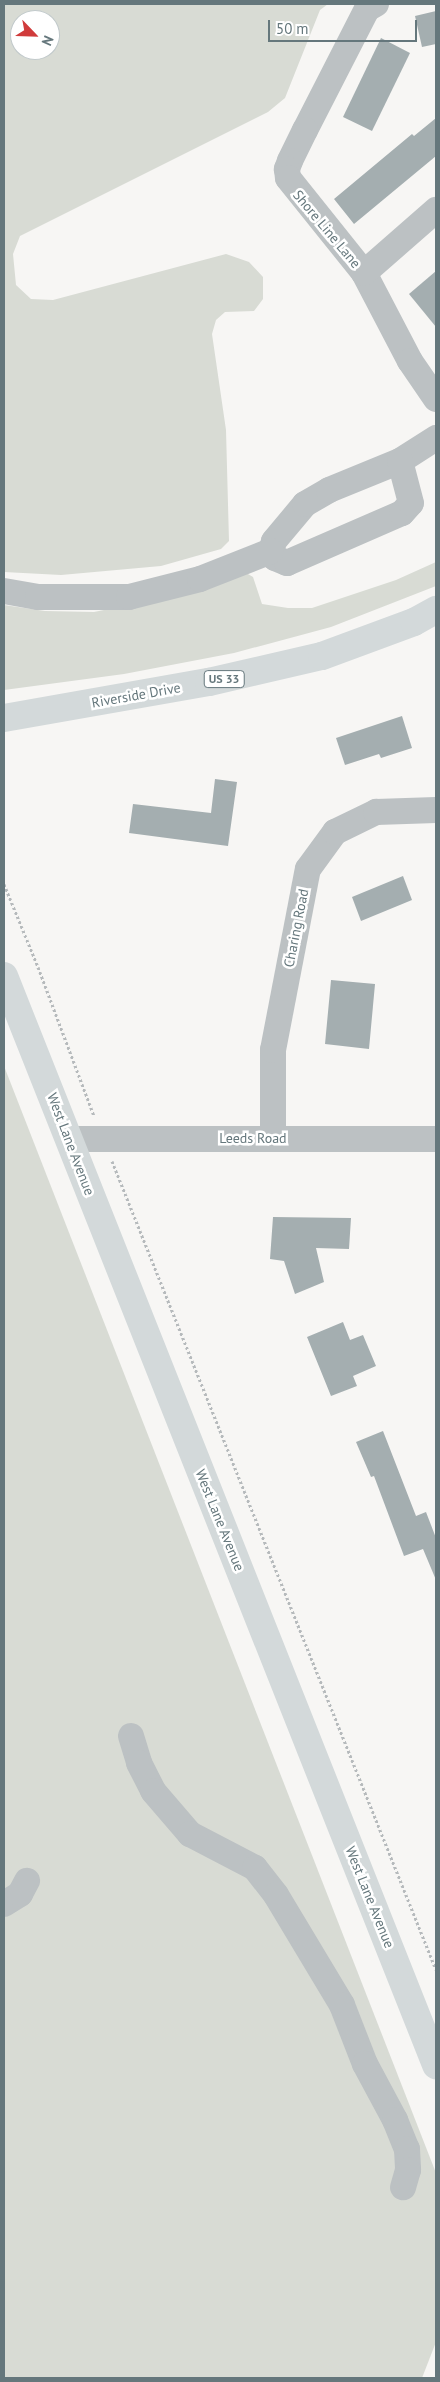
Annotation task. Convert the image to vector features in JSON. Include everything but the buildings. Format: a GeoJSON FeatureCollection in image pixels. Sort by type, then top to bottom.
{"type":"FeatureCollection","features":[{"type":"Feature","properties":{"kind":"main road","name":"Riverside Drive"},"geometry":{"type":"LineString","coordinates":[[4,718],[209,682],[322,656],[414,622],[436,610]]}},
{"type":"Feature","properties":{"kind":"main road","name":"West Lane Avenue"},"geometry":{"type":"LineString","coordinates":[[4,976],[436,2065]]}},
{"type":"Feature","properties":{"kind":"street","name":"Shore Line Lane"},"geometry":{"type":"LineString","coordinates":[[376,4],[367,9],[287,170],[292,186],[364,273],[410,361],[436,399]]}},
{"type":"Feature","properties":{"kind":"street"},"geometry":{"type":"LineString","coordinates":[[364,273],[436,210]]}},
{"type":"Feature","properties":{"kind":"street"},"geometry":{"type":"LineString","coordinates":[[271,551],[274,541],[305,504],[329,490],[400,461],[436,438]]}},
{"type":"Feature","properties":{"kind":"street"},"geometry":{"type":"LineString","coordinates":[[271,551],[276,558],[288,563],[402,513],[411,503],[400,461]]}},
{"type":"Feature","properties":{"kind":"street"},"geometry":{"type":"LineString","coordinates":[[4,591],[38,597],[129,597],[200,579],[271,551]]}},
{"type":"Feature","properties":{"kind":"street","name":"Charing Road"},"geometry":{"type":"LineString","coordinates":[[273,1138],[273,1050],[308,869],[336,832],[376,812],[436,810]]}},
{"type":"Feature","properties":{"kind":"street","name":"Leeds Road"},"geometry":{"type":"LineString","coordinates":[[70,1139],[436,1139]]}},
{"type":"Feature","properties":{"kind":"street"},"geometry":{"type":"LineString","coordinates":[[131,1736],[140,1764],[152,1791],[190,1834],[255,1868],[276,1895],[342,2006],[365,2064],[395,2120],[407,2149],[408,2170],[403,2187]]}},
{"type":"Feature","properties":{"kind":"street"},"geometry":{"type":"LineString","coordinates":[[4,1904],[20,1894],[28,1881]]}},
{"type":"Feature","properties":{"kind":"path"},"geometry":{"type":"LineString","coordinates":[[4,884],[38,967],[103,1139],[436,1970]]}},
{"type":"Feature","properties":{"kind":"shaded area"},"geometry":{"type":"Polygon","coordinates":[[[4,4],[328,4],[320,10],[285,98],[268,112],[20,236],[13,254],[16,285],[31,299],[53,300],[226,254],[249,262],[263,277],[263,299],[254,311],[225,312],[216,320],[212,334],[226,430],[229,541],[221,549],[161,566],[61,575],[4,572],[4,4]]]}},
{"type":"Feature","properties":{"kind":"shaded area"},"geometry":{"type":"Polygon","coordinates":[[[436,562],[436,586],[331,627],[234,653],[124,674],[4,690],[4,605],[45,611],[94,612],[163,598],[243,571],[253,577],[262,604],[288,608],[312,608],[396,580],[436,562]]]}},
{"type":"Feature","properties":{"kind":"shaded area"},"geometry":{"type":"Polygon","coordinates":[[[4,1066],[436,2173],[436,2342],[422,2378],[4,2378],[4,1066]]]}}]}
